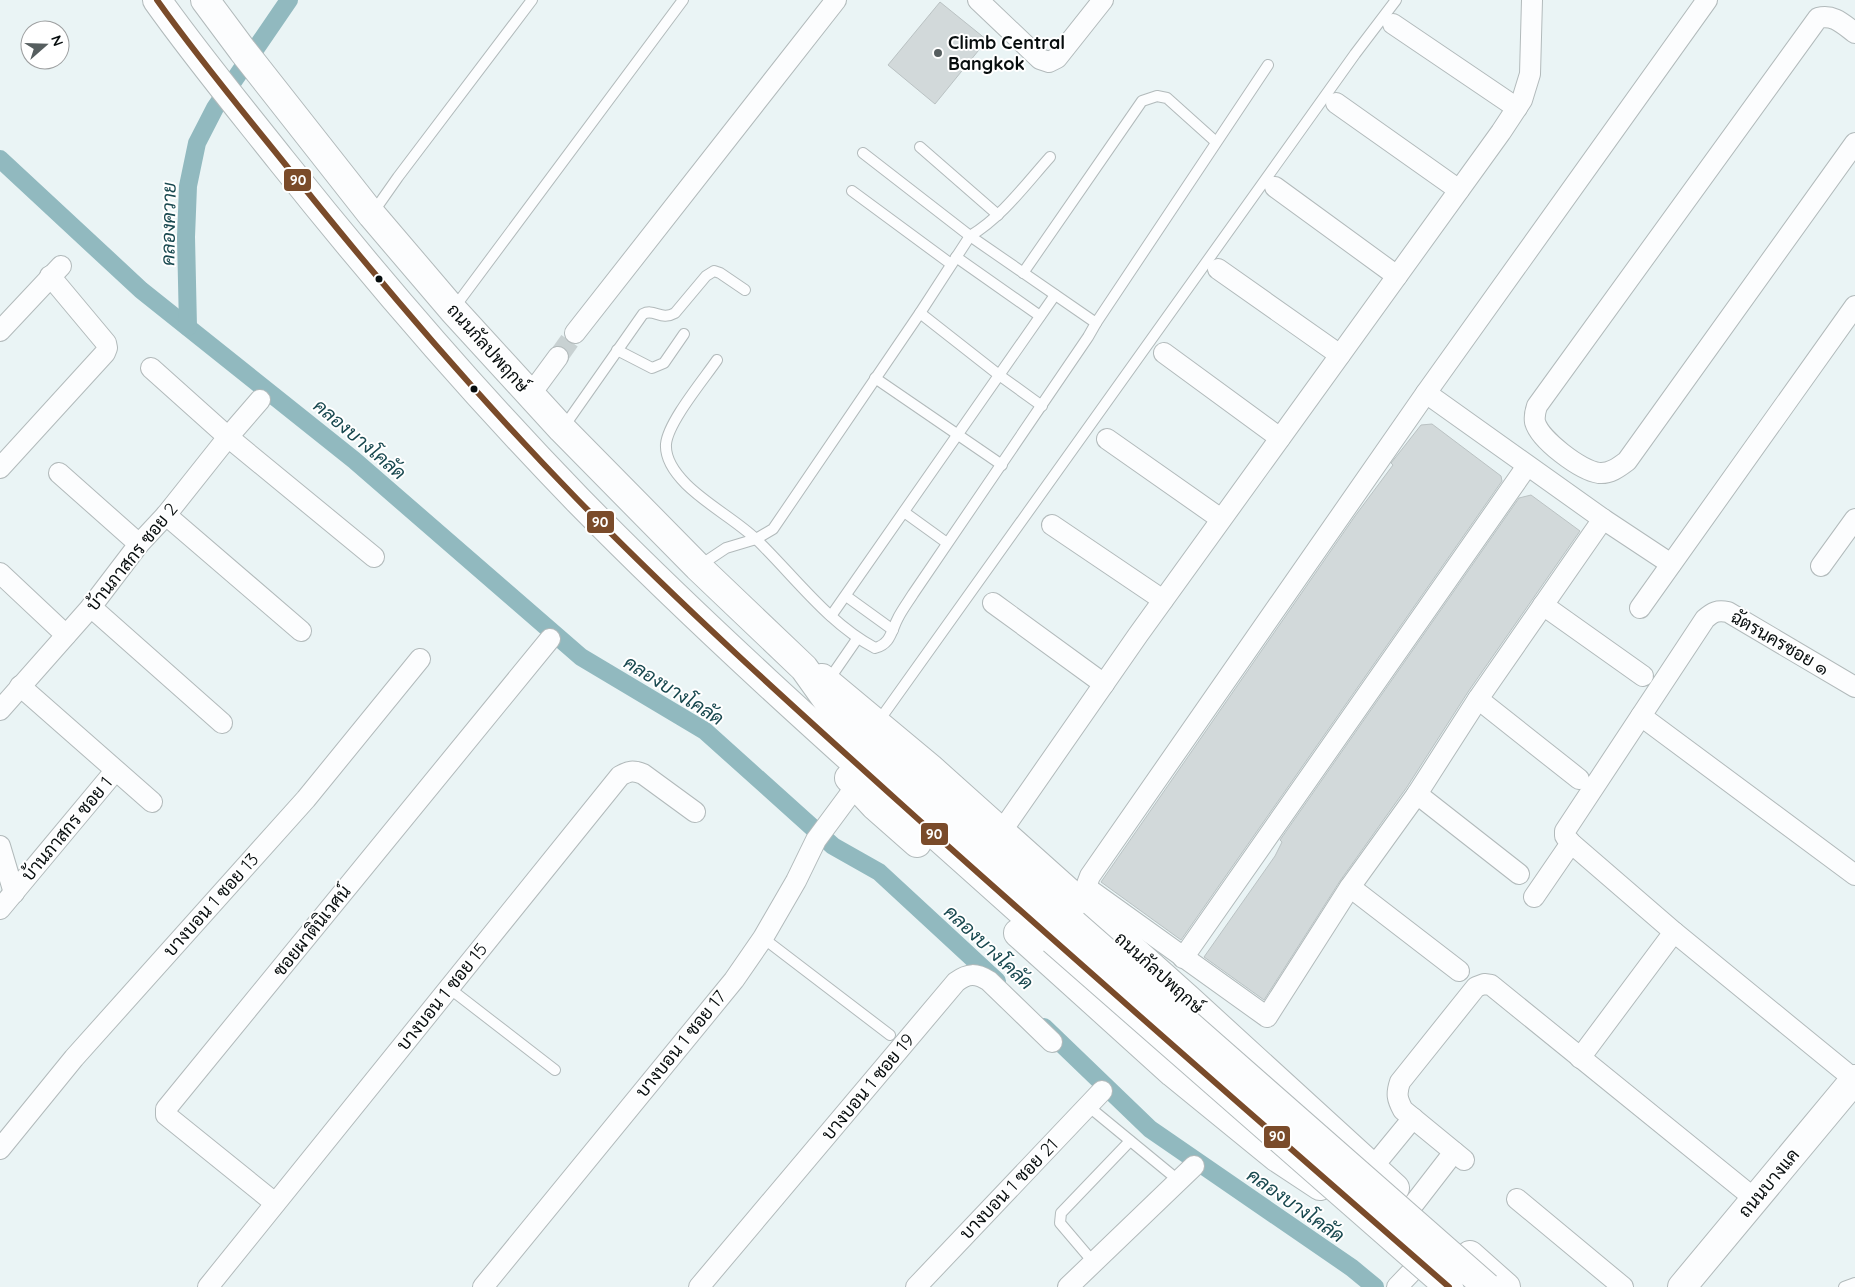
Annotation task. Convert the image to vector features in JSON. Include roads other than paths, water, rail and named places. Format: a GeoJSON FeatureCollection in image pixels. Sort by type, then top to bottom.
{"type":"FeatureCollection","features":[{"type":"Feature","properties":{"kind":"main road","name":"ถนนกัลปพฤกษ์"},"geometry":{"type":"LineString","coordinates":[[157,0],[219,82],[356,253],[508,427],[607,528],[774,688],[1487,1287]]}},
{"type":"Feature","properties":{"kind":"main road","name":"ถนนกัลปพฤกษ์"},"geometry":{"type":"LineString","coordinates":[[205,0],[243,52],[372,214],[453,310],[562,429],[698,567],[804,668],[841,720],[908,781],[1064,932],[1449,1287]]}},
{"type":"Feature","properties":{"kind":"main road","name":"ถนนกัลปพฤกษ์"},"geometry":{"type":"LineString","coordinates":[[804,668],[828,682],[878,723],[1506,1287]]}},
{"type":"Feature","properties":{"kind":"main road","name":"ถนนกัลปพฤกษ์"},"geometry":{"type":"LineString","coordinates":[[774,688],[797,722],[875,806],[1007,922],[1173,1073],[1276,1157],[1358,1211],[1407,1277],[1443,1287]]}},
{"type":"Feature","properties":{"kind":"main road","name":"ถนนบางแค"},"geometry":{"type":"LineString","coordinates":[[1682,1287],[1855,1080]]}},
{"type":"Feature","properties":{"kind":"main road"},"geometry":{"type":"LineString","coordinates":[[1246,1133],[1263,1131],[1270,1125],[1285,1105],[1287,1097],[1286,1088]]}},
{"type":"Feature","properties":{"kind":"street"},"geometry":{"type":"LineString","coordinates":[[575,333],[836,0]]}},
{"type":"Feature","properties":{"kind":"street"},"geometry":{"type":"LineString","coordinates":[[978,0],[1040,59],[1049,62],[1057,58],[1103,0]]}},
{"type":"Feature","properties":{"kind":"street"},"geometry":{"type":"LineString","coordinates":[[1001,832],[1163,600],[1517,108],[1522,100],[1530,74],[1532,0]]}},
{"type":"Feature","properties":{"kind":"street"},"geometry":{"type":"LineString","coordinates":[[1603,519],[1478,699],[1417,794],[1350,887],[1267,1018],[1090,890],[1088,884],[1090,876],[1426,393],[1707,0]]}},
{"type":"Feature","properties":{"kind":"street"},"geometry":{"type":"LineString","coordinates":[[1855,34],[1838,20],[1827,16],[1818,18],[1537,406],[1534,415],[1536,423],[1540,431],[1559,451],[1576,463],[1598,473],[1609,472],[1627,461],[1855,143]]}},
{"type":"Feature","properties":{"kind":"street"},"geometry":{"type":"LineString","coordinates":[[1393,24],[1517,108]]}},
{"type":"Feature","properties":{"kind":"street"},"geometry":{"type":"LineString","coordinates":[[1336,103],[1459,190]]}},
{"type":"Feature","properties":{"kind":"street"},"geometry":{"type":"LineString","coordinates":[[1275,187],[1397,276]]}},
{"type":"Feature","properties":{"kind":"street"},"geometry":{"type":"LineString","coordinates":[[1218,269],[1340,355]]}},
{"type":"Feature","properties":{"kind":"street"},"geometry":{"type":"LineString","coordinates":[[0,331],[56,271],[106,343],[107,348],[105,353],[0,468]]}},
{"type":"Feature","properties":{"kind":"street"},"geometry":{"type":"LineString","coordinates":[[1640,608],[1855,306]]}},
{"type":"Feature","properties":{"kind":"street"},"geometry":{"type":"LineString","coordinates":[[1164,353],[1280,438]]}},
{"type":"Feature","properties":{"kind":"street"},"geometry":{"type":"LineString","coordinates":[[530,395],[558,357]]}},
{"type":"Feature","properties":{"kind":"street"},"geometry":{"type":"LineString","coordinates":[[151,368],[228,437],[374,557]]}},
{"type":"Feature","properties":{"kind":"street"},"geometry":{"type":"LineString","coordinates":[[1426,393],[1534,471],[1671,564]]}},
{"type":"Feature","properties":{"kind":"street","name":"บ้านภาสกร ซอย 2"},"geometry":{"type":"LineString","coordinates":[[0,710],[90,607],[139,544],[166,515],[260,400]]}},
{"type":"Feature","properties":{"kind":"street"},"geometry":{"type":"LineString","coordinates":[[1107,438],[1221,519]]}},
{"type":"Feature","properties":{"kind":"street"},"geometry":{"type":"LineString","coordinates":[[1183,958],[1534,471],[1559,451]]}},
{"type":"Feature","properties":{"kind":"street"},"geometry":{"type":"LineString","coordinates":[[1558,487],[1576,463]]}},
{"type":"Feature","properties":{"kind":"street"},"geometry":{"type":"LineString","coordinates":[[59,473],[139,544]]}},
{"type":"Feature","properties":{"kind":"street"},"geometry":{"type":"LineString","coordinates":[[166,515],[301,631]]}},
{"type":"Feature","properties":{"kind":"street"},"geometry":{"type":"LineString","coordinates":[[1821,566],[1855,518]]}},
{"type":"Feature","properties":{"kind":"street"},"geometry":{"type":"LineString","coordinates":[[1052,525],[1163,600]]}},
{"type":"Feature","properties":{"kind":"street"},"geometry":{"type":"LineString","coordinates":[[0,572],[66,635]]}},
{"type":"Feature","properties":{"kind":"street"},"geometry":{"type":"LineString","coordinates":[[993,603],[1104,684]]}},
{"type":"Feature","properties":{"kind":"street"},"geometry":{"type":"LineString","coordinates":[[1544,605],[1643,676]]}},
{"type":"Feature","properties":{"kind":"street"},"geometry":{"type":"LineString","coordinates":[[90,607],[222,723]]}},
{"type":"Feature","properties":{"kind":"street","name":"ฉัตรนครซอย ๑"},"geometry":{"type":"LineString","coordinates":[[1641,716],[1704,619],[1718,610],[1728,612],[1855,688]]}},
{"type":"Feature","properties":{"kind":"street","name":"ซอยผาตินิเวศน์"},"geometry":{"type":"LineString","coordinates":[[275,1203],[166,1115],[166,1109],[550,639]]}},
{"type":"Feature","properties":{"kind":"street","name":"บางบอน 1 ซอย 13"},"geometry":{"type":"LineString","coordinates":[[0,1149],[74,1058],[306,799],[420,659]]}},
{"type":"Feature","properties":{"kind":"street"},"geometry":{"type":"LineString","coordinates":[[20,686],[152,802]]}},
{"type":"Feature","properties":{"kind":"street"},"geometry":{"type":"LineString","coordinates":[[1478,699],[1579,779]]}},
{"type":"Feature","properties":{"kind":"street"},"geometry":{"type":"LineString","coordinates":[[1855,875],[1641,716],[1565,831],[1565,836],[1571,843],[1674,932],[1855,1080]]}},
{"type":"Feature","properties":{"kind":"street","name":"บางบอน 1 ซอย 15"},"geometry":{"type":"LineString","coordinates":[[208,1287],[620,776],[634,770],[643,774],[695,812]]}},
{"type":"Feature","properties":{"kind":"street","name":"บ้านภาสกร ซอย 1"},"geometry":{"type":"LineString","coordinates":[[0,909],[115,771]]}},
{"type":"Feature","properties":{"kind":"street","name":"บางบอน 1 ซอย 17"},"geometry":{"type":"LineString","coordinates":[[483,1287],[734,980],[796,881],[816,840],[856,786]]}},
{"type":"Feature","properties":{"kind":"street"},"geometry":{"type":"LineString","coordinates":[[1417,794],[1519,874]]}},
{"type":"Feature","properties":{"kind":"street"},"geometry":{"type":"LineString","coordinates":[[1534,897],[1571,843]]}},
{"type":"Feature","properties":{"kind":"street"},"geometry":{"type":"LineString","coordinates":[[0,846],[14,893]]}},
{"type":"Feature","properties":{"kind":"street"},"geometry":{"type":"LineString","coordinates":[[1350,887],[1459,971]]}},
{"type":"Feature","properties":{"kind":"street"},"geometry":{"type":"LineString","coordinates":[[1580,1058],[1674,932]]}},
{"type":"Feature","properties":{"kind":"street","name":"บางบอน 1 ซอย 19"},"geometry":{"type":"LineString","coordinates":[[699,1287],[956,982],[972,974],[981,976],[989,981],[1052,1042]]}},
{"type":"Feature","properties":{"kind":"street"},"geometry":{"type":"LineString","coordinates":[[1413,1205],[1459,1156],[1404,1110],[1396,1092],[1400,1082],[1476,987],[1484,984],[1491,985],[1755,1199]]}},
{"type":"Feature","properties":{"kind":"street","name":"บางบอน 1 ซอย 21"},"geometry":{"type":"LineString","coordinates":[[916,1287],[1102,1091]]}},
{"type":"Feature","properties":{"kind":"street"},"geometry":{"type":"LineString","coordinates":[[1372,1168],[1413,1118]]}},
{"type":"Feature","properties":{"kind":"street"},"geometry":{"type":"LineString","coordinates":[[1068,1287],[1194,1166]]}},
{"type":"Feature","properties":{"kind":"street"},"geometry":{"type":"LineString","coordinates":[[1517,1199],[1623,1287]]}},
{"type":"Feature","properties":{"kind":"lane"},"geometry":{"type":"LineString","coordinates":[[372,214],[532,0]]}},
{"type":"Feature","properties":{"kind":"lane"},"geometry":{"type":"LineString","coordinates":[[453,310],[683,0]]}},
{"type":"Feature","properties":{"kind":"lane"},"geometry":{"type":"LineString","coordinates":[[878,723],[1349,62],[1396,0]]}},
{"type":"Feature","properties":{"kind":"lane"},"geometry":{"type":"LineString","coordinates":[[717,360],[675,420],[666,444],[670,462],[686,484],[756,539],[857,639],[874,648],[882,646],[889,640],[897,619],[947,543],[1042,406],[1268,65]]}},
{"type":"Feature","properties":{"kind":"lane"},"geometry":{"type":"LineString","coordinates":[[1023,273],[1142,101],[1157,96],[1167,98],[1216,142]]}},
{"type":"Feature","properties":{"kind":"lane"},"geometry":{"type":"LineString","coordinates":[[920,148],[998,214]]}},
{"type":"Feature","properties":{"kind":"lane"},"geometry":{"type":"LineString","coordinates":[[864,153],[970,236],[1096,323]]}},
{"type":"Feature","properties":{"kind":"lane"},"geometry":{"type":"LineString","coordinates":[[698,567],[726,548],[756,539],[773,529],[970,236],[982,229],[998,214],[1050,157]]}},
{"type":"Feature","properties":{"kind":"lane"},"geometry":{"type":"LineString","coordinates":[[852,191],[954,261],[1040,316]]}},
{"type":"Feature","properties":{"kind":"lane"},"geometry":{"type":"LineString","coordinates":[[562,429],[642,314],[651,312],[659,316],[668,317],[675,313],[706,276],[714,271],[745,290]]}},
{"type":"Feature","properties":{"kind":"lane"},"geometry":{"type":"LineString","coordinates":[[832,616],[1055,295]]}},
{"type":"Feature","properties":{"kind":"lane"},"geometry":{"type":"LineString","coordinates":[[920,313],[1042,406]]}},
{"type":"Feature","properties":{"kind":"lane"},"geometry":{"type":"LineString","coordinates":[[617,350],[652,368],[664,363],[684,334]]}},
{"type":"Feature","properties":{"kind":"lane"},"geometry":{"type":"LineString","coordinates":[[876,378],[1002,465]]}},
{"type":"Feature","properties":{"kind":"lane"},"geometry":{"type":"LineString","coordinates":[[904,512],[947,543]]}},
{"type":"Feature","properties":{"kind":"lane"},"geometry":{"type":"LineString","coordinates":[[846,596],[893,630]]}},
{"type":"Feature","properties":{"kind":"lane"},"geometry":{"type":"LineString","coordinates":[[828,682],[857,639]]}},
{"type":"Feature","properties":{"kind":"lane"},"geometry":{"type":"LineString","coordinates":[[762,938],[890,1035]]}},
{"type":"Feature","properties":{"kind":"lane"},"geometry":{"type":"LineString","coordinates":[[449,988],[555,1070]]}},
{"type":"Feature","properties":{"kind":"lane"},"geometry":{"type":"LineString","coordinates":[[1088,1106],[1178,1180]]}},
{"type":"Feature","properties":{"kind":"lane"},"geometry":{"type":"LineString","coordinates":[[1094,1262],[1060,1223],[1061,1214],[1130,1141]]}},
{"type":"Feature","properties":{"kind":"lane"},"geometry":{"type":"LineString","coordinates":[[1844,1287],[1855,1283]]}},
{"type":"Feature","properties":{"kind":"waterway","name":"คลองควาย"},"geometry":{"type":"LineString","coordinates":[[188,327],[186,237],[188,186],[197,143],[215,108],[289,0]]}},
{"type":"Feature","properties":{"kind":"waterway","name":"คลองบางโคลัด"},"geometry":{"type":"LineString","coordinates":[[0,159],[141,290],[354,460],[581,657],[705,731],[833,846],[879,872],[997,981]]}},
{"type":"Feature","properties":{"kind":"waterway","name":"คลองบางโคลัด"},"geometry":{"type":"LineString","coordinates":[[1044,1027],[1150,1129],[1352,1268],[1375,1287]]}},
{"type":"Feature","properties":{"kind":"tunnel"},"geometry":{"type":"LineString","coordinates":[[558,357],[575,333]]}},
{"type":"Feature","properties":{"kind":"place","name":"Climb Central Bangkok"},"geometry":{"type":"Point","coordinates":[938,53]}}]}
